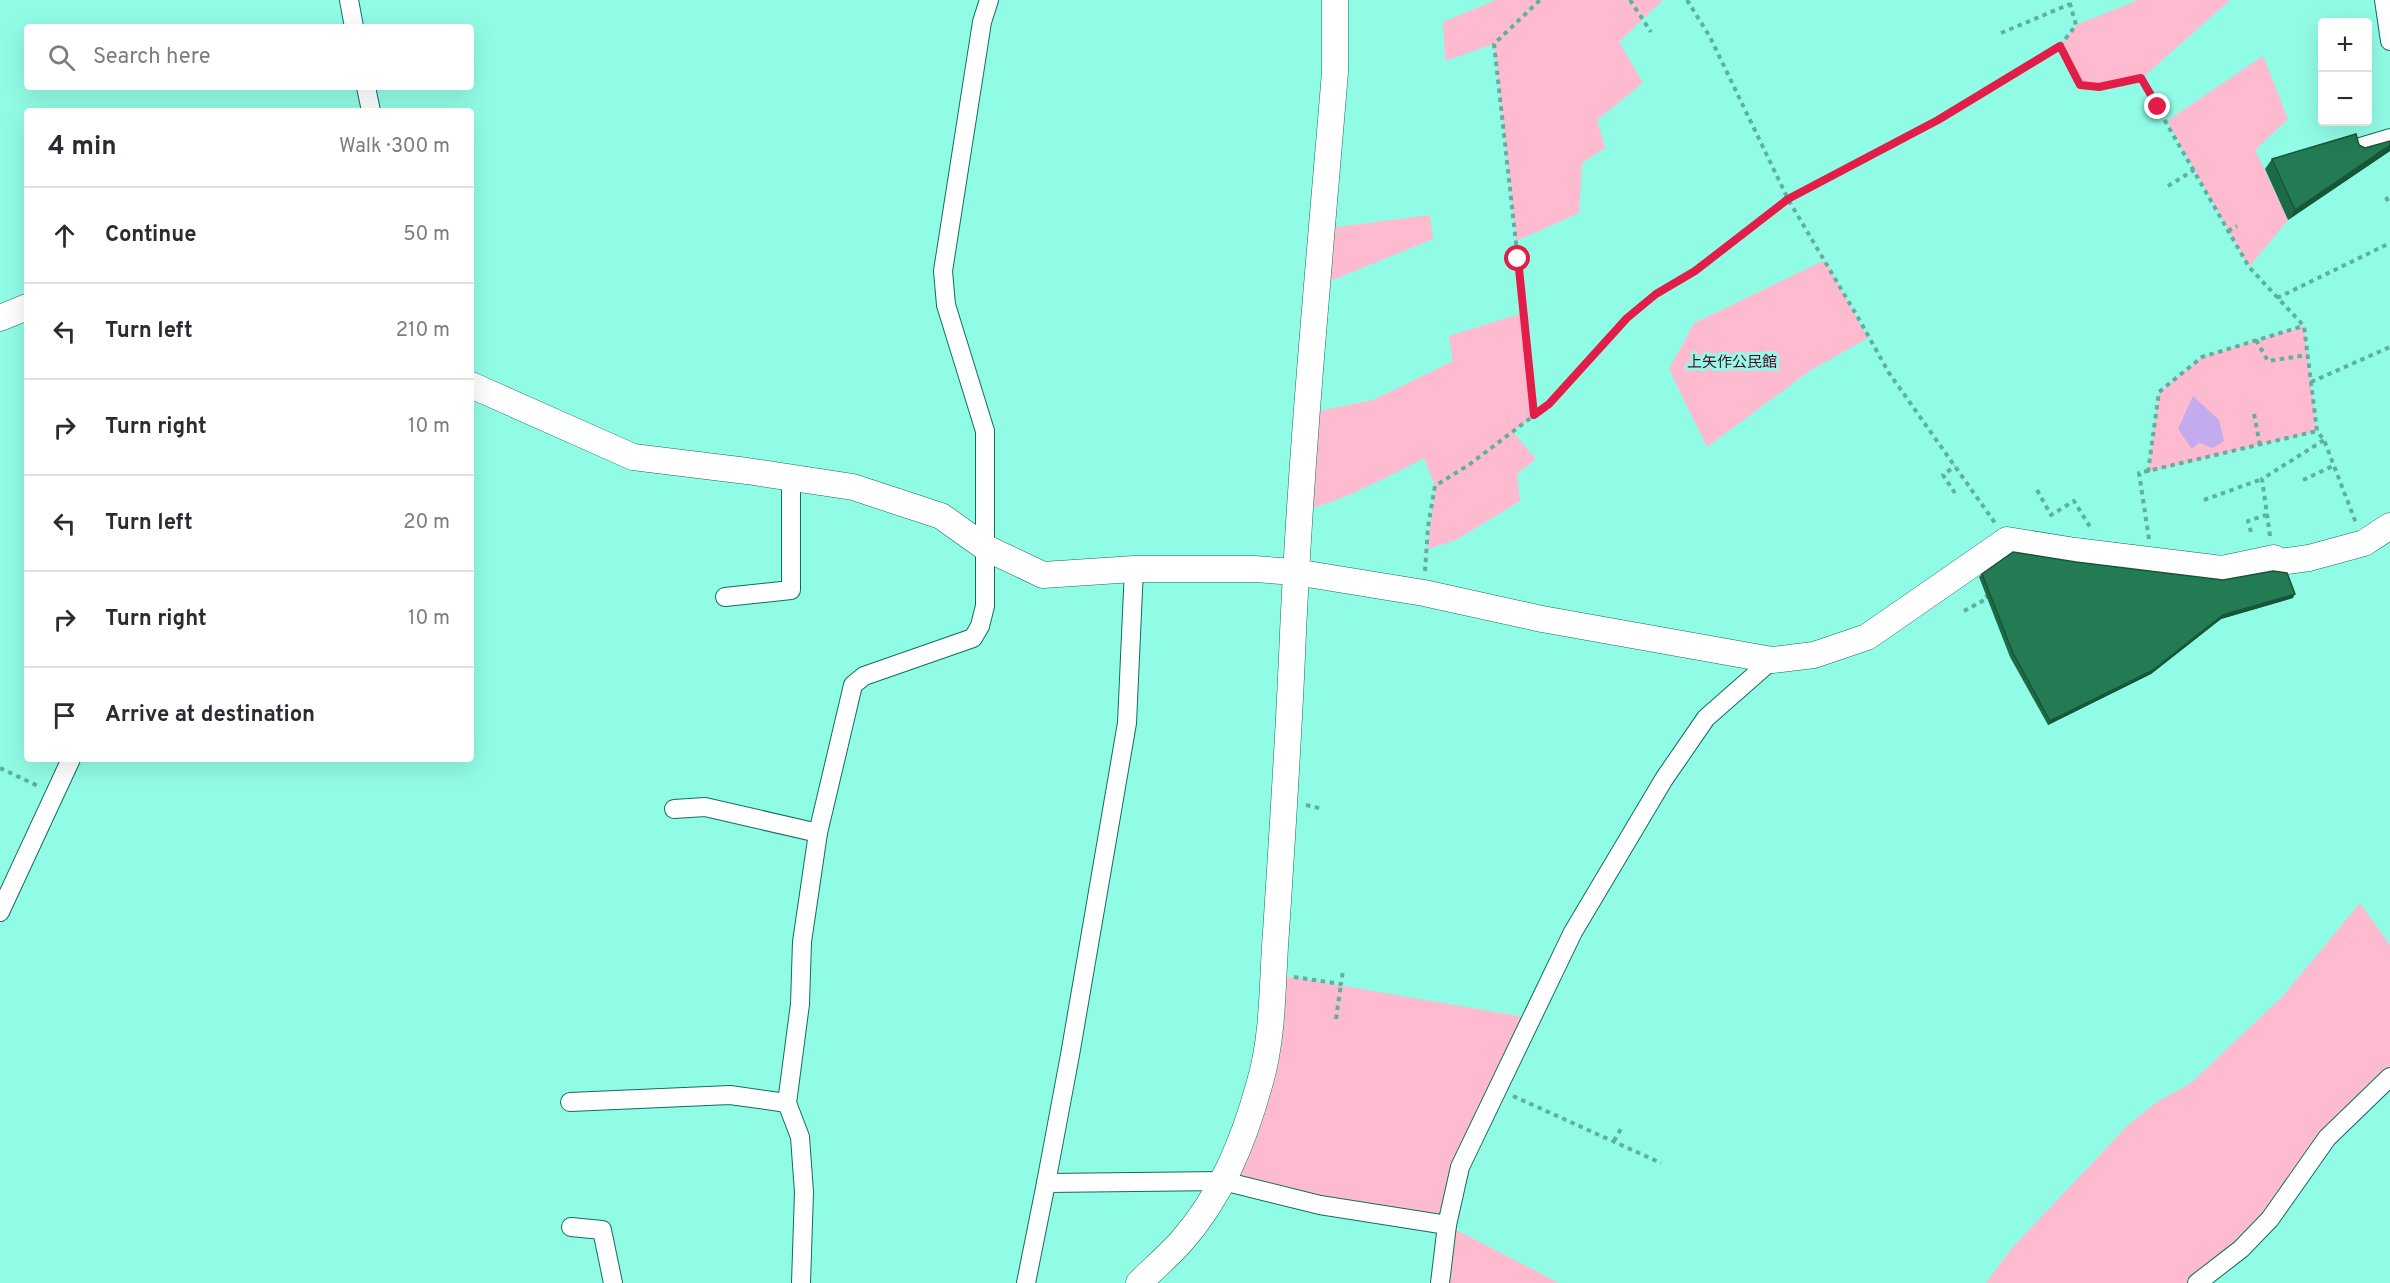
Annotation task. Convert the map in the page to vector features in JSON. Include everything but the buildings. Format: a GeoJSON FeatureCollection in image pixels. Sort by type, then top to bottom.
{"type":"FeatureCollection","features":[{"type":"Feature","properties":{"kind":"street"},"geometry":{"type":"LineString","coordinates":[[349,0],[353,24]]}},
{"type":"Feature","properties":{"kind":"street"},"geometry":{"type":"LineString","coordinates":[[801,1283],[804,1229],[803,1170],[800,1137],[787,1103],[800,1004],[802,942],[818,833],[853,686],[864,676],[973,638],[980,626],[985,606],[985,430],[946,305],[943,271],[982,22],[989,0]]}},
{"type":"Feature","properties":{"kind":"street"},"geometry":{"type":"LineString","coordinates":[[1139,1283],[1179,1245],[1206,1210],[1223,1181],[1239,1147],[1261,1078],[1270,1030],[1284,810],[1295,572],[1335,72],[1335,0]]}},
{"type":"Feature","properties":{"kind":"street"},"geometry":{"type":"LineString","coordinates":[[2384,0],[2390,41]]}},
{"type":"Feature","properties":{"kind":"street"},"geometry":{"type":"LineString","coordinates":[[367,90],[370,108]]}},
{"type":"Feature","properties":{"kind":"street"},"geometry":{"type":"LineString","coordinates":[[2360,147],[2390,138]]}},
{"type":"Feature","properties":{"kind":"street"},"geometry":{"type":"LineString","coordinates":[[0,318],[24,308]]}},
{"type":"Feature","properties":{"kind":"street"},"geometry":{"type":"LineString","coordinates":[[474,387],[633,457],[853,487],[941,516],[986,548],[1043,575],[1134,569],[1254,569],[1295,572],[1424,593],[1542,619],[1772,660],[1814,655],[1867,637],[2007,540],[2222,569],[2274,558],[2279,562],[2309,558],[2364,543],[2390,526]]}},
{"type":"Feature","properties":{"kind":"street"},"geometry":{"type":"LineString","coordinates":[[725,597],[791,590],[791,477]]}},
{"type":"Feature","properties":{"kind":"street"},"geometry":{"type":"LineString","coordinates":[[1026,1283],[1046,1183],[1127,723],[1134,569]]}},
{"type":"Feature","properties":{"kind":"street"},"geometry":{"type":"LineString","coordinates":[[1440,1283],[1447,1225],[1460,1167],[1496,1088],[1574,932],[1664,779],[1706,718],[1772,660]]}},
{"type":"Feature","properties":{"kind":"street"},"geometry":{"type":"LineString","coordinates":[[0,912],[70,762]]}},
{"type":"Feature","properties":{"kind":"street"},"geometry":{"type":"LineString","coordinates":[[674,809],[705,807],[818,833]]}},
{"type":"Feature","properties":{"kind":"street"},"geometry":{"type":"LineString","coordinates":[[2197,1283],[2241,1249],[2270,1219],[2327,1138],[2390,1077]]}},
{"type":"Feature","properties":{"kind":"street"},"geometry":{"type":"LineString","coordinates":[[570,1102],[730,1095],[787,1103]]}},
{"type":"Feature","properties":{"kind":"street"},"geometry":{"type":"LineString","coordinates":[[1046,1183],[1223,1181],[1320,1205],[1447,1225]]}},
{"type":"Feature","properties":{"kind":"street"},"geometry":{"type":"LineString","coordinates":[[571,1227],[602,1230],[613,1283]]}},
{"type":"Feature","properties":{"kind":"path"},"geometry":{"type":"LineString","coordinates":[[1534,415],[1494,44],[1540,0]]}},
{"type":"Feature","properties":{"kind":"path"},"geometry":{"type":"LineString","coordinates":[[1630,0],[1651,33]]}},
{"type":"Feature","properties":{"kind":"path"},"geometry":{"type":"LineString","coordinates":[[1687,0],[1710,38],[1788,199],[1889,373],[2007,540]]}},
{"type":"Feature","properties":{"kind":"path"},"geometry":{"type":"LineString","coordinates":[[1424,593],[1428,527],[1435,486],[1470,464],[1549,404],[1627,318],[1656,294],[1695,271],[1788,199],[1938,120],[2060,46],[2076,25],[2069,2],[2001,33]]}},
{"type":"Feature","properties":{"kind":"path"},"geometry":{"type":"LineString","coordinates":[[2060,46],[2080,85],[2099,87],[2141,78],[2249,267],[2304,326],[2317,431],[2324,440],[2364,543]]}},
{"type":"Feature","properties":{"kind":"path"},"geometry":{"type":"LineString","coordinates":[[2168,186],[2194,170]]}},
{"type":"Feature","properties":{"kind":"path"},"geometry":{"type":"LineString","coordinates":[[2386,197],[2390,205]]}},
{"type":"Feature","properties":{"kind":"path"},"geometry":{"type":"LineString","coordinates":[[2228,231],[2237,226]]}},
{"type":"Feature","properties":{"kind":"path"},"geometry":{"type":"LineString","coordinates":[[2277,298],[2390,243]]}},
{"type":"Feature","properties":{"kind":"path"},"geometry":{"type":"LineString","coordinates":[[2148,472],[2159,392],[2202,357],[2304,326]]}},
{"type":"Feature","properties":{"kind":"path"},"geometry":{"type":"LineString","coordinates":[[2256,340],[2268,361],[2307,355]]}},
{"type":"Feature","properties":{"kind":"path"},"geometry":{"type":"LineString","coordinates":[[2311,382],[2390,347]]}},
{"type":"Feature","properties":{"kind":"path"},"geometry":{"type":"LineString","coordinates":[[2254,414],[2260,445]]}},
{"type":"Feature","properties":{"kind":"path"},"geometry":{"type":"LineString","coordinates":[[2152,560],[2139,473],[2317,431]]}},
{"type":"Feature","properties":{"kind":"path"},"geometry":{"type":"LineString","coordinates":[[2204,500],[2262,479],[2324,440]]}},
{"type":"Feature","properties":{"kind":"path"},"geometry":{"type":"LineString","coordinates":[[1955,466],[1943,475],[1955,493]]}},
{"type":"Feature","properties":{"kind":"path"},"geometry":{"type":"LineString","coordinates":[[2302,480],[2333,466]]}},
{"type":"Feature","properties":{"kind":"path"},"geometry":{"type":"LineString","coordinates":[[2262,479],[2274,558]]}},
{"type":"Feature","properties":{"kind":"path"},"geometry":{"type":"LineString","coordinates":[[2037,490],[2051,515],[2074,501],[2108,555]]}},
{"type":"Feature","properties":{"kind":"path"},"geometry":{"type":"LineString","coordinates":[[2252,532],[2248,521],[2266,514]]}},
{"type":"Feature","properties":{"kind":"path"},"geometry":{"type":"LineString","coordinates":[[1964,611],[1988,598],[1974,563]]}},
{"type":"Feature","properties":{"kind":"path"},"geometry":{"type":"LineString","coordinates":[[0,768],[55,794]]}},
{"type":"Feature","properties":{"kind":"path"},"geometry":{"type":"LineString","coordinates":[[1336,1019],[1343,970]]}},
{"type":"Feature","properties":{"kind":"path"},"geometry":{"type":"LineString","coordinates":[[1273,974],[1341,984]]}},
{"type":"Feature","properties":{"kind":"path"},"geometry":{"type":"LineString","coordinates":[[1496,1088],[1661,1163]]}},
{"type":"Feature","properties":{"kind":"path"},"geometry":{"type":"LineString","coordinates":[[1614,1142],[1622,1127]]}},
{"type":"Feature","properties":{"kind":"green space"},"geometry":{"type":"Polygon","coordinates":[[[1496,0],[1663,0],[1619,42],[1643,83],[1597,120],[1605,148],[1582,163],[1579,213],[1516,241],[1494,44],[1445,61],[1443,22],[1496,0]]]}},
{"type":"Feature","properties":{"kind":"green space"},"geometry":{"type":"Polygon","coordinates":[[[2138,0],[2230,0],[2141,79],[2099,87],[2080,85],[2060,46],[2076,25],[2138,0]]]}},
{"type":"Feature","properties":{"kind":"green space"},"geometry":{"type":"Polygon","coordinates":[[[2263,56],[2288,119],[2255,150],[2288,220],[2249,267],[2167,121],[2263,56]]]}},
{"type":"Feature","properties":{"kind":"green space"},"geometry":{"type":"Polygon","coordinates":[[[1430,215],[1433,239],[1318,286],[1322,229],[1430,215]]]}},
{"type":"Feature","properties":{"kind":"green space","name":"上矢作公民館"},"geometry":{"type":"Polygon","coordinates":[[[1825,260],[1868,338],[1811,370],[1707,447],[1669,369],[1694,323],[1825,260]]]}},
{"type":"Feature","properties":{"kind":"green space"},"geometry":{"type":"Polygon","coordinates":[[[1523,313],[1535,415],[1513,432],[1536,459],[1517,474],[1520,501],[1456,540],[1427,549],[1435,486],[1424,458],[1348,495],[1300,512],[1308,413],[1373,400],[1453,361],[1449,336],[1523,313]]]}},
{"type":"Feature","properties":{"kind":"green space"},"geometry":{"type":"Polygon","coordinates":[[[2304,326],[2317,431],[2148,472],[2159,392],[2202,357],[2304,326]]]}},
{"type":"Feature","properties":{"kind":"green space"},"geometry":{"type":"Polygon","coordinates":[[[2360,903],[2390,945],[2390,1077],[2263,1227],[2197,1283],[1986,1283],[2011,1249],[2127,1126],[2154,1104],[2192,1082],[2282,997],[2360,903]]]}},
{"type":"Feature","properties":{"kind":"green space"},"geometry":{"type":"Polygon","coordinates":[[[1273,974],[1531,1018],[1496,1088],[1447,1225],[1223,1181],[1240,1147],[1273,974]]]}},
{"type":"Feature","properties":{"kind":"green space"},"geometry":{"type":"Polygon","coordinates":[[[1447,1225],[1559,1283],[1440,1283],[1447,1225]]]}},
{"type":"Feature","properties":{"kind":"shaded area"},"geometry":{"type":"Polygon","coordinates":[[[2193,396],[2219,420],[2224,441],[2213,448],[2199,443],[2192,449],[2178,429],[2193,396]]]}},
{"type":"Feature","properties":{"kind":"route"},"geometry":{"type":"LineString","coordinates":[[1518,259],[1534,415],[1549,404],[1627,318],[1656,294],[1695,271],[1788,199],[1938,120],[2060,46],[2080,85],[2099,87],[2141,78],[2158,107]]}}]}
